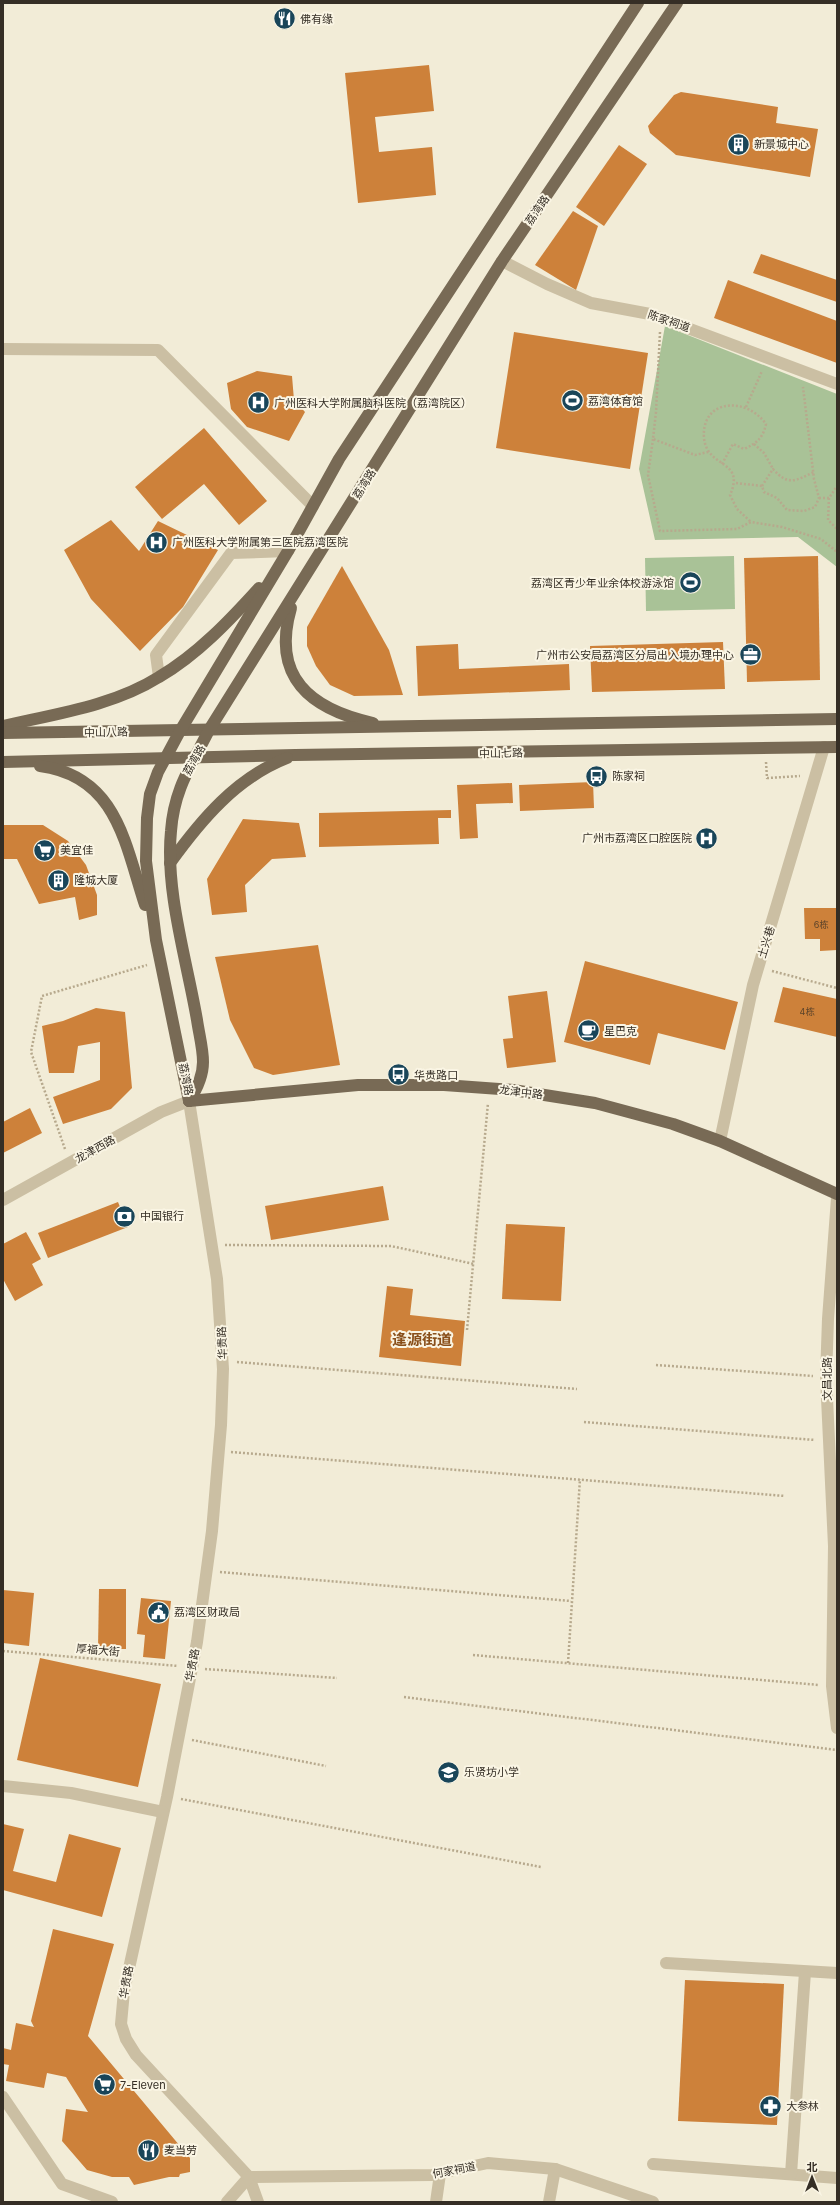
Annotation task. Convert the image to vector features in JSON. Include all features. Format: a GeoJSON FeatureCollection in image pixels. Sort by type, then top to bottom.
{"type":"FeatureCollection","features":[{"type":"Feature","properties":{"kind":"main road","name":"荔湾路"},"geometry":{"type":"LineString","coordinates":[[189,1101],[156,940],[146,861],[146,830],[150,794],[164,758],[288,551],[339,459],[638,3]]}},
{"type":"Feature","properties":{"kind":"main road","name":"荔湾路"},"geometry":{"type":"LineString","coordinates":[[189,1101],[199,1087],[203,1062],[179,925],[170,863],[170,833],[176,797],[185,775],[210,730],[502,261],[677,3]]}},
{"type":"Feature","properties":{"kind":"main road"},"geometry":{"type":"LineString","coordinates":[[3,726],[99,703],[130,692],[159,677],[192,654],[247,602],[288,551]]}},
{"type":"Feature","properties":{"kind":"main road"},"geometry":{"type":"LineString","coordinates":[[295,594],[285,633],[285,655],[289,669],[301,686],[316,700],[348,718],[394,728]]}},
{"type":"Feature","properties":{"kind":"main road"},"geometry":{"type":"LineString","coordinates":[[210,730],[394,728],[837,719]]}},
{"type":"Feature","properties":{"kind":"main road","name":"中山八路"},"geometry":{"type":"LineString","coordinates":[[3,733],[210,730]]}},
{"type":"Feature","properties":{"kind":"main road","name":"中山七路"},"geometry":{"type":"LineString","coordinates":[[164,758],[837,747]]}},
{"type":"Feature","properties":{"kind":"main road"},"geometry":{"type":"LineString","coordinates":[[170,863],[204,818],[232,792],[260,771],[296,755]]}},
{"type":"Feature","properties":{"kind":"main road"},"geometry":{"type":"LineString","coordinates":[[3,762],[164,758]]}},
{"type":"Feature","properties":{"kind":"main road"},"geometry":{"type":"LineString","coordinates":[[3,762],[49,767],[68,773],[102,797],[112,810],[122,832],[156,940]]}},
{"type":"Feature","properties":{"kind":"main road","name":"龙津中路"},"geometry":{"type":"LineString","coordinates":[[189,1101],[358,1085],[444,1085],[513,1090],[601,1105],[673,1124],[720,1141],[837,1194]]}},
{"type":"Feature","properties":{"kind":"street","name":"陈家祠道"},"geometry":{"type":"LineString","coordinates":[[502,261],[547,284],[591,303],[661,318],[837,384]]}},
{"type":"Feature","properties":{"kind":"street"},"geometry":{"type":"LineString","coordinates":[[3,349],[158,350],[313,506]]}},
{"type":"Feature","properties":{"kind":"street"},"geometry":{"type":"LineString","coordinates":[[159,677],[156,655],[231,553],[288,551]]}},
{"type":"Feature","properties":{"kind":"street","name":"土兴巷"},"geometry":{"type":"LineString","coordinates":[[720,1141],[758,966],[824,747]]}},
{"type":"Feature","properties":{"kind":"street","name":"龙津西路"},"geometry":{"type":"LineString","coordinates":[[3,1200],[161,1112],[189,1101]]}},
{"type":"Feature","properties":{"kind":"street","name":"华贵路"},"geometry":{"type":"LineString","coordinates":[[189,1101],[212,1244],[221,1319],[223,1361],[219,1451],[207,1571],[192,1668],[167,1797],[128,1968],[121,2024],[126,2039],[136,2055],[249,2177]]}},
{"type":"Feature","properties":{"kind":"street","name":"文昌北路"},"geometry":{"type":"LineString","coordinates":[[837,1198],[828,1319],[826,1377],[834,1546],[832,1686],[837,1728]]}},
{"type":"Feature","properties":{"kind":"street"},"geometry":{"type":"LineString","coordinates":[[3,1786],[71,1793],[163,1812]]}},
{"type":"Feature","properties":{"kind":"street"},"geometry":{"type":"LineString","coordinates":[[666,1963],[837,1973]]}},
{"type":"Feature","properties":{"kind":"street"},"geometry":{"type":"LineString","coordinates":[[791,2174],[805,1972]]}},
{"type":"Feature","properties":{"kind":"street"},"geometry":{"type":"LineString","coordinates":[[3,2097],[62,2184],[112,2202]]}},
{"type":"Feature","properties":{"kind":"street","name":"何家祠道"},"geometry":{"type":"LineString","coordinates":[[249,2177],[440,2174],[488,2163],[555,2169],[653,2202]]}},
{"type":"Feature","properties":{"kind":"street"},"geometry":{"type":"LineString","coordinates":[[653,2164],[837,2178]]}},
{"type":"Feature","properties":{"kind":"street"},"geometry":{"type":"LineString","coordinates":[[549,2202],[555,2169]]}},
{"type":"Feature","properties":{"kind":"street"},"geometry":{"type":"LineString","coordinates":[[436,2202],[440,2174]]}},
{"type":"Feature","properties":{"kind":"street"},"geometry":{"type":"LineString","coordinates":[[227,2202],[249,2177],[258,2202]]}},
{"type":"Feature","properties":{"kind":"path"},"geometry":{"type":"LineString","coordinates":[[661,318],[656,412],[648,475],[660,531],[737,529],[751,522]]}},
{"type":"Feature","properties":{"kind":"path"},"geometry":{"type":"LineString","coordinates":[[746,407],[767,358]]}},
{"type":"Feature","properties":{"kind":"path"},"geometry":{"type":"LineString","coordinates":[[762,486],[764,492],[778,498],[787,510],[804,511],[816,506],[819,498],[814,472],[801,370]]}},
{"type":"Feature","properties":{"kind":"path"},"geometry":{"type":"LineString","coordinates":[[722,464],[733,444],[744,448],[754,444],[763,435],[766,424],[759,414],[746,407],[730,405],[714,410],[706,422],[704,437],[708,452],[722,464],[733,472],[736,483],[730,495],[737,509],[751,522],[782,527],[821,539],[837,552]]}},
{"type":"Feature","properties":{"kind":"path"},"geometry":{"type":"LineString","coordinates":[[652,438],[695,455],[708,452]]}},
{"type":"Feature","properties":{"kind":"path"},"geometry":{"type":"LineString","coordinates":[[754,444],[764,453],[773,469],[781,478],[796,480],[814,472]]}},
{"type":"Feature","properties":{"kind":"path"},"geometry":{"type":"LineString","coordinates":[[762,486],[773,469]]}},
{"type":"Feature","properties":{"kind":"path"},"geometry":{"type":"LineString","coordinates":[[736,483],[762,486]]}},
{"type":"Feature","properties":{"kind":"path"},"geometry":{"type":"LineString","coordinates":[[837,486],[829,498],[828,520],[837,529]]}},
{"type":"Feature","properties":{"kind":"path"},"geometry":{"type":"LineString","coordinates":[[819,498],[829,498]]}},
{"type":"Feature","properties":{"kind":"path"},"geometry":{"type":"LineString","coordinates":[[766,761],[767,778],[807,776]]}},
{"type":"Feature","properties":{"kind":"path"},"geometry":{"type":"LineString","coordinates":[[70,1163],[31,1052],[42,996],[161,961]]}},
{"type":"Feature","properties":{"kind":"path"},"geometry":{"type":"LineString","coordinates":[[758,966],[782,975],[837,988]]}},
{"type":"Feature","properties":{"kind":"path"},"geometry":{"type":"LineString","coordinates":[[467,1330],[490,1088]]}},
{"type":"Feature","properties":{"kind":"path"},"geometry":{"type":"LineString","coordinates":[[212,1244],[391,1246],[474,1264]]}},
{"type":"Feature","properties":{"kind":"path"},"geometry":{"type":"LineString","coordinates":[[223,1361],[577,1389]]}},
{"type":"Feature","properties":{"kind":"path"},"geometry":{"type":"LineString","coordinates":[[656,1365],[826,1377]]}},
{"type":"Feature","properties":{"kind":"path"},"geometry":{"type":"LineString","coordinates":[[584,1422],[829,1441]]}},
{"type":"Feature","properties":{"kind":"path"},"geometry":{"type":"LineString","coordinates":[[219,1451],[785,1496]]}},
{"type":"Feature","properties":{"kind":"path"},"geometry":{"type":"LineString","coordinates":[[568,1663],[580,1479]]}},
{"type":"Feature","properties":{"kind":"path"},"geometry":{"type":"LineString","coordinates":[[207,1571],[571,1601]]}},
{"type":"Feature","properties":{"kind":"path","name":"厚福大街"},"geometry":{"type":"LineString","coordinates":[[3,1651],[169,1664],[192,1668],[336,1678]]}},
{"type":"Feature","properties":{"kind":"path"},"geometry":{"type":"LineString","coordinates":[[473,1655],[832,1686]]}},
{"type":"Feature","properties":{"kind":"path"},"geometry":{"type":"LineString","coordinates":[[404,1697],[837,1750]]}},
{"type":"Feature","properties":{"kind":"path"},"geometry":{"type":"LineString","coordinates":[[178,1737],[326,1766]]}},
{"type":"Feature","properties":{"kind":"path"},"geometry":{"type":"LineString","coordinates":[[167,1797],[541,1868]]}},
{"type":"Feature","properties":{"kind":"green space"},"geometry":{"type":"Polygon","coordinates":[[[665,326],[837,394],[837,567],[798,537],[655,540],[639,469],[665,326]]]}},
{"type":"Feature","properties":{"kind":"green space","name":"荔湾区青少年业余体校游泳馆"},"geometry":{"type":"Polygon","coordinates":[[[734,556],[735,609],[646,611],[645,558],[734,556]]]}},
{"type":"Feature","properties":{"kind":"building"},"geometry":{"type":"Polygon","coordinates":[[[429,65],[434,111],[375,117],[379,152],[432,147],[436,195],[358,203],[345,73],[429,65]]]}},
{"type":"Feature","properties":{"kind":"building","name":"新景城中心"},"geometry":{"type":"Polygon","coordinates":[[[681,92],[778,107],[776,123],[818,129],[810,177],[676,155],[650,133],[648,126],[674,95],[681,92]]]}},
{"type":"Feature","properties":{"kind":"building"},"geometry":{"type":"Polygon","coordinates":[[[619,145],[647,164],[604,226],[576,207],[619,145]]]}},
{"type":"Feature","properties":{"kind":"building"},"geometry":{"type":"Polygon","coordinates":[[[573,211],[598,226],[576,290],[535,265],[573,211]]]}},
{"type":"Feature","properties":{"kind":"building"},"geometry":{"type":"Polygon","coordinates":[[[761,254],[837,280],[837,302],[753,273],[761,254]]]}},
{"type":"Feature","properties":{"kind":"building"},"geometry":{"type":"Polygon","coordinates":[[[728,280],[837,321],[837,363],[714,318],[728,280]]]}},
{"type":"Feature","properties":{"kind":"building","name":"荔湾体育馆"},"geometry":{"type":"Polygon","coordinates":[[[514,332],[648,353],[630,469],[496,448],[514,332]]]}},
{"type":"Feature","properties":{"kind":"building"},"geometry":{"type":"Polygon","coordinates":[[[257,371],[292,376],[294,400],[305,412],[289,441],[247,427],[231,409],[227,383],[257,371]]]}},
{"type":"Feature","properties":{"kind":"building"},"geometry":{"type":"Polygon","coordinates":[[[204,428],[267,501],[239,525],[204,484],[162,519],[135,487],[204,428]]]}},
{"type":"Feature","properties":{"kind":"building"},"geometry":{"type":"Polygon","coordinates":[[[111,520],[139,551],[158,521],[218,550],[183,607],[140,651],[91,599],[64,550],[111,520]]]}},
{"type":"Feature","properties":{"kind":"building"},"geometry":{"type":"Polygon","coordinates":[[[818,556],[820,680],[747,682],[744,558],[818,556]]]}},
{"type":"Feature","properties":{"kind":"building"},"geometry":{"type":"Polygon","coordinates":[[[342,566],[389,650],[403,695],[354,696],[330,685],[316,666],[307,646],[307,627],[342,566]]]}},
{"type":"Feature","properties":{"kind":"building"},"geometry":{"type":"Polygon","coordinates":[[[723,642],[725,689],[592,692],[590,646],[723,642]]]}},
{"type":"Feature","properties":{"kind":"building"},"geometry":{"type":"Polygon","coordinates":[[[458,644],[459,669],[569,664],[570,690],[418,696],[416,646],[458,644]]]}},
{"type":"Feature","properties":{"kind":"building"},"geometry":{"type":"Polygon","coordinates":[[[593,782],[594,808],[520,811],[519,785],[593,782]]]}},
{"type":"Feature","properties":{"kind":"building"},"geometry":{"type":"Polygon","coordinates":[[[512,783],[513,803],[476,804],[478,838],[460,839],[457,785],[512,783]]]}},
{"type":"Feature","properties":{"kind":"building"},"geometry":{"type":"Polygon","coordinates":[[[451,810],[451,818],[438,818],[439,844],[319,847],[319,813],[451,810]]]}},
{"type":"Feature","properties":{"kind":"building"},"geometry":{"type":"Polygon","coordinates":[[[243,819],[299,823],[306,857],[272,859],[245,885],[247,912],[212,915],[207,879],[243,819]]]}},
{"type":"Feature","properties":{"kind":"building","name":"隆城大厦"},"geometry":{"type":"Polygon","coordinates":[[[3,825],[43,825],[68,841],[86,865],[97,895],[97,915],[79,920],[75,897],[39,904],[17,859],[3,859],[3,825]]]}},
{"type":"Feature","properties":{"kind":"building"},"geometry":{"type":"Polygon","coordinates":[[[804,908],[837,908],[837,950],[820,951],[820,939],[805,939],[804,908]]]}},
{"type":"Feature","properties":{"kind":"building"},"geometry":{"type":"Polygon","coordinates":[[[318,945],[340,1065],[273,1075],[254,1068],[230,1020],[215,957],[318,945]]]}},
{"type":"Feature","properties":{"kind":"building"},"geometry":{"type":"Polygon","coordinates":[[[585,961],[738,1002],[725,1050],[658,1033],[650,1065],[564,1042],[585,961]]]}},
{"type":"Feature","properties":{"kind":"building"},"geometry":{"type":"Polygon","coordinates":[[[783,987],[837,999],[837,1037],[774,1022],[783,987]]]}},
{"type":"Feature","properties":{"kind":"building"},"geometry":{"type":"Polygon","coordinates":[[[547,991],[556,1062],[507,1068],[503,1039],[513,1038],[508,996],[547,991]]]}},
{"type":"Feature","properties":{"kind":"building"},"geometry":{"type":"Polygon","coordinates":[[[96,1008],[125,1012],[132,1088],[111,1109],[63,1124],[53,1097],[100,1080],[100,1042],[78,1046],[74,1073],[49,1073],[42,1026],[63,1021],[96,1008]]]}},
{"type":"Feature","properties":{"kind":"building"},"geometry":{"type":"Polygon","coordinates":[[[30,1108],[42,1133],[3,1153],[3,1122],[30,1108]]]}},
{"type":"Feature","properties":{"kind":"building"},"geometry":{"type":"Polygon","coordinates":[[[383,1186],[389,1220],[271,1240],[265,1206],[383,1186]]]}},
{"type":"Feature","properties":{"kind":"building"},"geometry":{"type":"Polygon","coordinates":[[[118,1202],[128,1227],[48,1258],[38,1233],[118,1202]]]}},
{"type":"Feature","properties":{"kind":"building"},"geometry":{"type":"Polygon","coordinates":[[[506,1224],[565,1227],[561,1301],[502,1299],[506,1224]]]}},
{"type":"Feature","properties":{"kind":"building"},"geometry":{"type":"Polygon","coordinates":[[[26,1232],[41,1259],[32,1264],[43,1285],[15,1301],[3,1279],[3,1244],[26,1232]]]}},
{"type":"Feature","properties":{"kind":"building"},"geometry":{"type":"Polygon","coordinates":[[[387,1286],[413,1289],[410,1315],[465,1321],[461,1366],[379,1357],[387,1286]]]}},
{"type":"Feature","properties":{"kind":"building"},"geometry":{"type":"Polygon","coordinates":[[[99,1589],[126,1589],[126,1649],[98,1649],[99,1589]]]}},
{"type":"Feature","properties":{"kind":"building"},"geometry":{"type":"Polygon","coordinates":[[[3,1590],[34,1593],[29,1646],[3,1643],[3,1590]]]}},
{"type":"Feature","properties":{"kind":"building"},"geometry":{"type":"Polygon","coordinates":[[[141,1598],[171,1601],[165,1659],[143,1657],[145,1635],[137,1634],[141,1598]]]}},
{"type":"Feature","properties":{"kind":"building"},"geometry":{"type":"Polygon","coordinates":[[[40,1658],[161,1684],[138,1787],[17,1760],[40,1658]]]}},
{"type":"Feature","properties":{"kind":"building"},"geometry":{"type":"Polygon","coordinates":[[[3,1824],[24,1829],[13,1871],[56,1882],[69,1834],[121,1848],[102,1917],[3,1890],[3,1824]]]}},
{"type":"Feature","properties":{"kind":"building"},"geometry":{"type":"Polygon","coordinates":[[[53,1929],[114,1944],[88,2036],[190,2158],[190,2172],[180,2174],[179,2177],[169,2177],[134,2185],[129,2177],[112,2177],[87,2170],[62,2141],[66,2109],[88,2112],[66,2077],[47,2073],[44,2088],[6,2081],[9,2065],[3,2064],[3,2048],[11,2050],[16,2023],[34,2027],[31,2021],[53,1929]]]}},
{"type":"Feature","properties":{"kind":"building"},"geometry":{"type":"Polygon","coordinates":[[[685,1980],[784,1984],[777,2125],[678,2121],[685,1980]]]}},
{"type":"Feature","properties":{"kind":"place","name":"佛有缘"},"geometry":{"type":"Point","coordinates":[284,19]}},
{"type":"Feature","properties":{"kind":"place","name":"新景城中心"},"geometry":{"type":"Point","coordinates":[739,144]}},
{"type":"Feature","properties":{"kind":"place","name":"荔湾体育馆"},"geometry":{"type":"Point","coordinates":[572,401]}},
{"type":"Feature","properties":{"kind":"place","name":"广州医科大学附属脑科医院（荔湾院区）"},"geometry":{"type":"Point","coordinates":[259,403]}},
{"type":"Feature","properties":{"kind":"place","name":"广州医科大学附属第三医院荔湾医院"},"geometry":{"type":"Point","coordinates":[157,542]}},
{"type":"Feature","properties":{"kind":"place","name":"荔湾区青少年业余体校游泳馆"},"geometry":{"type":"Point","coordinates":[690,583]}},
{"type":"Feature","properties":{"kind":"place","name":"广州市公安局荔湾区分局出入境办理中心"},"geometry":{"type":"Point","coordinates":[750,655]}},
{"type":"Feature","properties":{"kind":"place","name":"陈家祠"},"geometry":{"type":"Point","coordinates":[596,776]}},
{"type":"Feature","properties":{"kind":"place","name":"广州市荔湾区口腔医院"},"geometry":{"type":"Point","coordinates":[707,838]}},
{"type":"Feature","properties":{"kind":"place","name":"美宜佳"},"geometry":{"type":"Point","coordinates":[44,850]}},
{"type":"Feature","properties":{"kind":"place","name":"隆城大厦"},"geometry":{"type":"Point","coordinates":[59,880]}},
{"type":"Feature","properties":{"kind":"place","name":"星巴克"},"geometry":{"type":"Point","coordinates":[588,1031]}},
{"type":"Feature","properties":{"kind":"place","name":"华贵路口"},"geometry":{"type":"Point","coordinates":[399,1075]}},
{"type":"Feature","properties":{"kind":"place","name":"中国银行"},"geometry":{"type":"Point","coordinates":[125,1216]}},
{"type":"Feature","properties":{"kind":"place","name":"荔湾区财政局"},"geometry":{"type":"Point","coordinates":[158,1612]}},
{"type":"Feature","properties":{"kind":"place","name":"乐贤坊小学"},"geometry":{"type":"Point","coordinates":[448,1772]}},
{"type":"Feature","properties":{"kind":"place","name":"7-Eleven"},"geometry":{"type":"Point","coordinates":[105,2085]}},
{"type":"Feature","properties":{"kind":"place","name":"大参林"},"geometry":{"type":"Point","coordinates":[771,2106]}},
{"type":"Feature","properties":{"kind":"place","name":"麦当劳"},"geometry":{"type":"Point","coordinates":[149,2150]}},
{"type":"Feature","properties":{"kind":"district","name":"逢源街道"},"geometry":{"type":"Point","coordinates":[422,1339]}}]}
